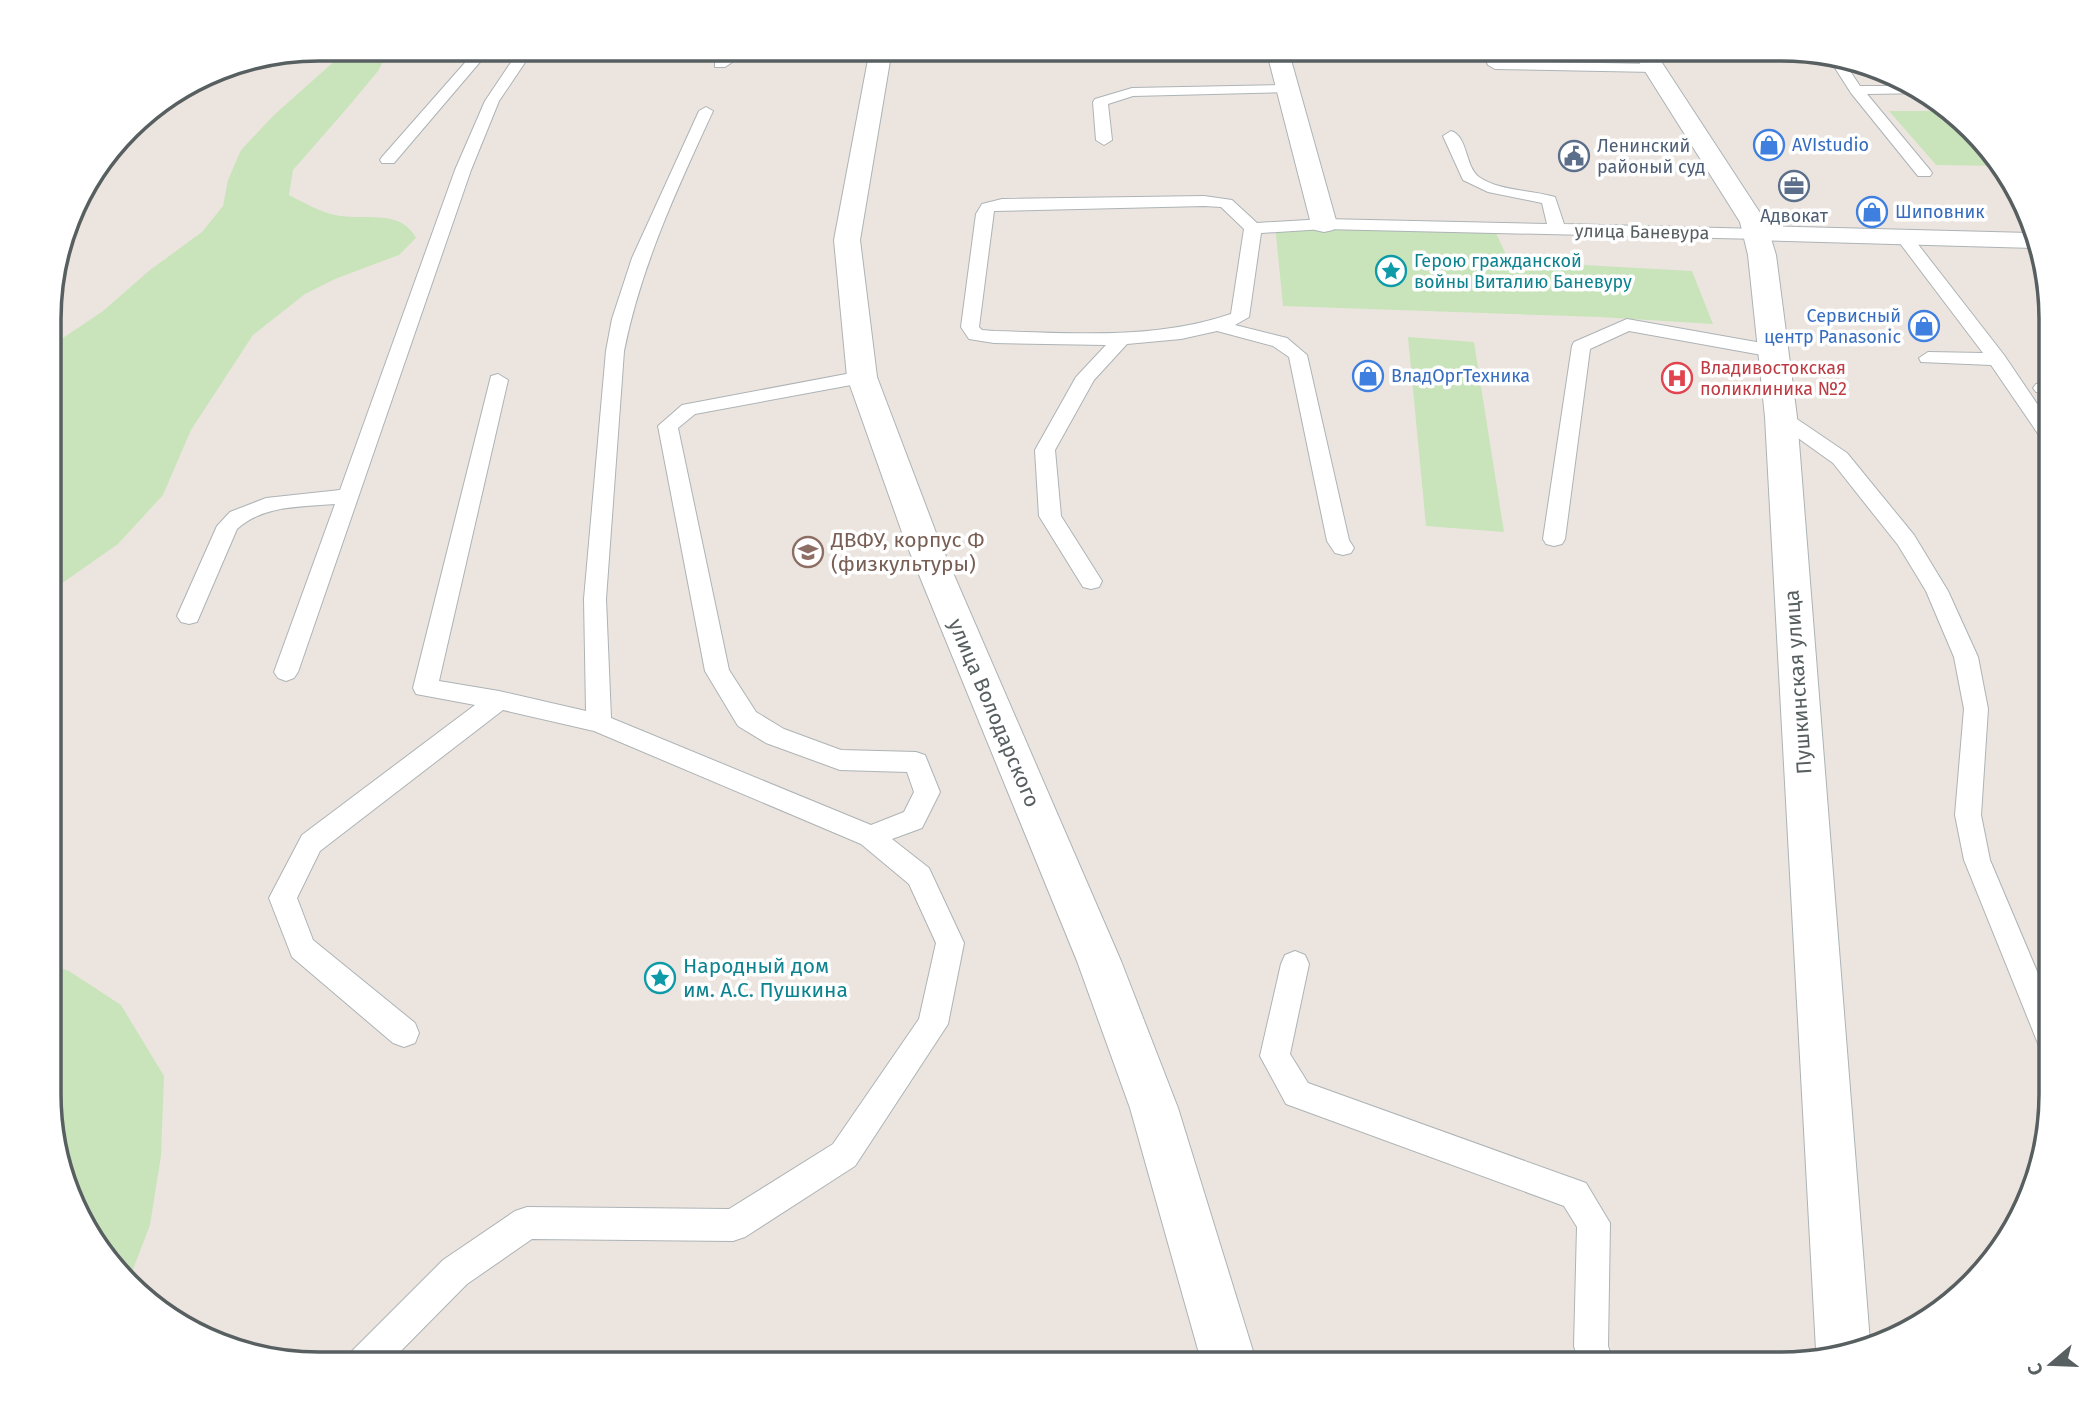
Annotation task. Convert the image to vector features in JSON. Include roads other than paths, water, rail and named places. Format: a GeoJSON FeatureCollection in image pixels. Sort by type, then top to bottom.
{"type":"FeatureCollection","features":[{"type":"Feature","properties":{"kind":"street","name":"улица Володарского"},"geometry":{"type":"LineString","coordinates":[[879,61],[868,113],[861,171],[846,240],[862,377],[921,538],[1099,961],[1154,1108],[1226,1352]]}},
{"type":"Feature","properties":{"kind":"street"},"geometry":{"type":"LineString","coordinates":[[1280,61],[1324,224]]}},
{"type":"Feature","properties":{"kind":"street","name":"Пушкинская улица"},"geometry":{"type":"LineString","coordinates":[[1650,61],[1754,222],[1759,234],[1781,417],[1843,1344]]}},
{"type":"Feature","properties":{"kind":"street","name":"улица Баневура"},"geometry":{"type":"LineString","coordinates":[[1759,234],[2026,241]]}},
{"type":"Feature","properties":{"kind":"lane"},"geometry":{"type":"LineString","coordinates":[[388,160],[474,61]]}},
{"type":"Feature","properties":{"kind":"lane"},"geometry":{"type":"LineString","coordinates":[[286,672],[463,170],[492,101],[519,61]]}},
{"type":"Feature","properties":{"kind":"lane"},"geometry":{"type":"LineString","coordinates":[[720,64],[725,61]]}},
{"type":"Feature","properties":{"kind":"lane"},"geometry":{"type":"LineString","coordinates":[[1493,61],[1495,65],[1582,61]]}},
{"type":"Feature","properties":{"kind":"lane"},"geometry":{"type":"LineString","coordinates":[[1841,69],[1924,173]]}},
{"type":"Feature","properties":{"kind":"lane"},"geometry":{"type":"LineString","coordinates":[[1104,140],[1100,102],[1113,96],[1132,92],[1288,89]]}},
{"type":"Feature","properties":{"kind":"lane"},"geometry":{"type":"LineString","coordinates":[[1856,90],[1899,90]]}},
{"type":"Feature","properties":{"kind":"lane"},"geometry":{"type":"LineString","coordinates":[[599,723],[595,599],[621,318],[645,240],[706,111]]}},
{"type":"Feature","properties":{"kind":"lane"},"geometry":{"type":"LineString","coordinates":[[1451,136],[1470,179],[1481,187],[1533,194],[1549,200],[1557,230]]}},
{"type":"Feature","properties":{"kind":"lane"},"geometry":{"type":"LineString","coordinates":[[1226,203],[1253,228],[1240,317],[1219,326],[1121,340],[976,335],[970,327],[984,214],[988,207],[1002,204],[1226,203]]}},
{"type":"Feature","properties":{"kind":"lane","name":"улица Баневура"},"geometry":{"type":"LineString","coordinates":[[1253,228],[1324,224],[1759,234]]}},
{"type":"Feature","properties":{"kind":"lane"},"geometry":{"type":"LineString","coordinates":[[1904,238],[1997,359],[2039,421]]}},
{"type":"Feature","properties":{"kind":"lane"},"geometry":{"type":"LineString","coordinates":[[1554,539],[1581,346],[1627,325],[1773,351]]}},
{"type":"Feature","properties":{"kind":"lane"},"geometry":{"type":"LineString","coordinates":[[1219,326],[1280,342],[1298,355],[1338,541],[1343,548]]}},
{"type":"Feature","properties":{"kind":"lane"},"geometry":{"type":"LineString","coordinates":[[1091,581],[1050,516],[1045,450],[1086,377],[1121,340]]}},
{"type":"Feature","properties":{"kind":"lane"},"geometry":{"type":"LineString","coordinates":[[1928,358],[1997,359]]}},
{"type":"Feature","properties":{"kind":"lane"},"geometry":{"type":"LineString","coordinates":[[862,377],[689,409],[668,426],[717,671],[747,719],[775,736],[840,760],[916,762],[927,792],[913,820],[870,836]]}},
{"type":"Feature","properties":{"kind":"lane"},"geometry":{"type":"LineString","coordinates":[[375,1352],[455,1272],[527,1223],[733,1225],[844,1155],[933,1024],[950,943],[919,876],[870,836],[599,723],[499,700],[425,688],[498,380]]}},
{"type":"Feature","properties":{"kind":"lane"},"geometry":{"type":"LineString","coordinates":[[1781,417],[1840,458],[1906,540],[1937,591],[1966,657],[1976,709],[1968,815],[1977,860],[2039,1009]]}},
{"type":"Feature","properties":{"kind":"lane"},"geometry":{"type":"LineString","coordinates":[[189,616],[228,526],[236,516],[252,508],[348,496]]}},
{"type":"Feature","properties":{"kind":"lane"},"geometry":{"type":"LineString","coordinates":[[404,1033],[302,948],[284,898],[311,843],[499,700]]}},
{"type":"Feature","properties":{"kind":"lane"},"geometry":{"type":"LineString","coordinates":[[1295,964],[1275,1056],[1297,1094],[1575,1194],[1594,1223],[1593,1352]]}},
{"type":"Feature","properties":{"kind":"place","name":"AVIstudio"},"geometry":{"type":"Point","coordinates":[1769,145]}},
{"type":"Feature","properties":{"kind":"place","name":"Ленинский районый суд"},"geometry":{"type":"Point","coordinates":[1574,156]}},
{"type":"Feature","properties":{"kind":"place","name":"Адвокат"},"geometry":{"type":"Point","coordinates":[1794,186]}},
{"type":"Feature","properties":{"kind":"place","name":"Шиповник"},"geometry":{"type":"Point","coordinates":[1872,212]}},
{"type":"Feature","properties":{"kind":"place","name":"Герою гражданской войны Виталию Баневуру"},"geometry":{"type":"Point","coordinates":[1391,271]}},
{"type":"Feature","properties":{"kind":"place","name":"Сервисный центр Panasonic"},"geometry":{"type":"Point","coordinates":[1924,326]}},
{"type":"Feature","properties":{"kind":"place","name":"ВладОргТехника"},"geometry":{"type":"Point","coordinates":[1368,376]}},
{"type":"Feature","properties":{"kind":"place","name":"Владивостокская поликлиника №2"},"geometry":{"type":"Point","coordinates":[1677,378]}},
{"type":"Feature","properties":{"kind":"place","name":"ДВФУ, корпус Ф (физкультуры)"},"geometry":{"type":"Point","coordinates":[808,552]}},
{"type":"Feature","properties":{"kind":"place","name":"Народный дом им. А.С. Пушкина"},"geometry":{"type":"Point","coordinates":[660,978]}}]}
